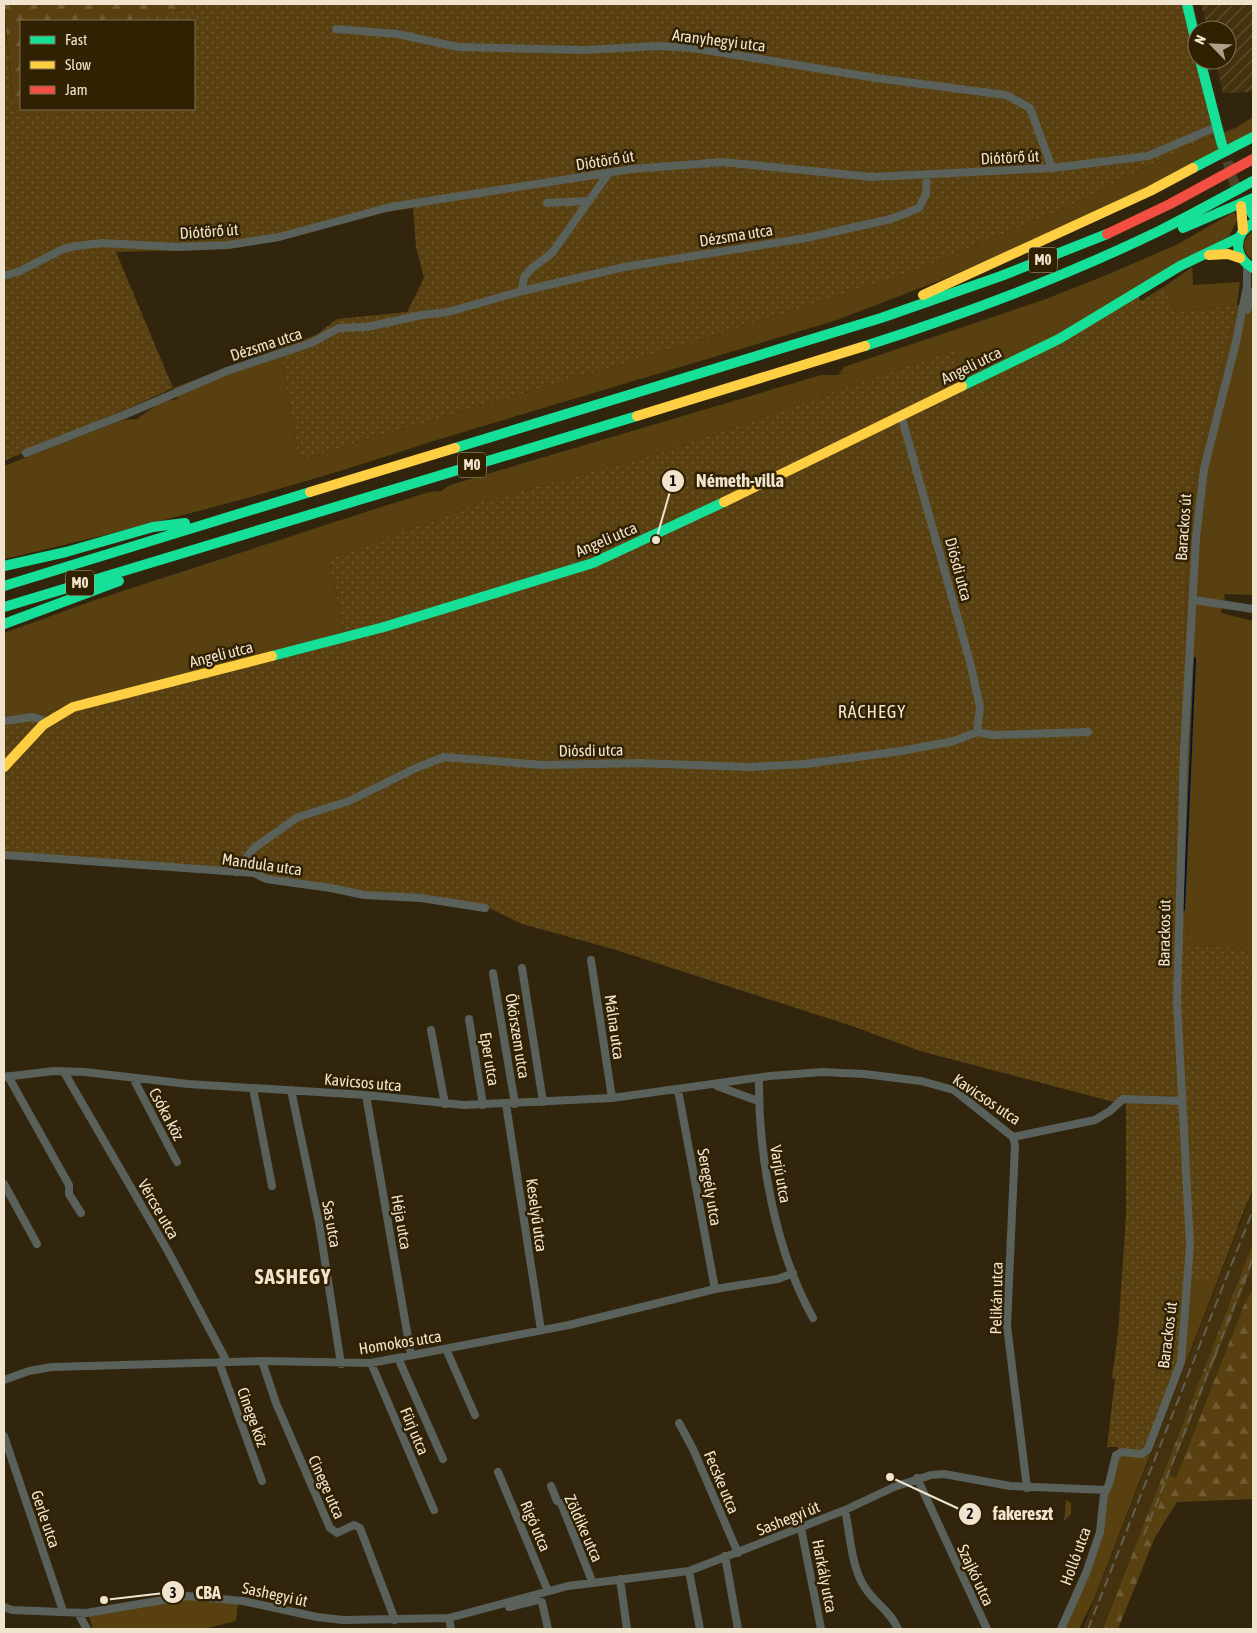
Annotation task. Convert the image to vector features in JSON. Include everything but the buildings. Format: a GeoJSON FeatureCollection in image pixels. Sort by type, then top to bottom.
{"type":"FeatureCollection","features":[{"type":"Feature","properties":{"kind":"main road"},"geometry":{"type":"LineString","coordinates":[[1187,4],[1191,20]]}},
{"type":"Feature","properties":{"kind":"main road"},"geometry":{"type":"LineString","coordinates":[[1202,70],[1216,128],[1222,144]]}},
{"type":"Feature","properties":{"kind":"main road"},"geometry":{"type":"LineString","coordinates":[[881,318],[898,305],[1019,253],[1193,170],[1251,138]]}},
{"type":"Feature","properties":{"kind":"main road","name":"M0"},"geometry":{"type":"LineString","coordinates":[[4,586],[881,318],[1043,260],[1118,229],[1200,189],[1253,159]]}},
{"type":"Feature","properties":{"kind":"main road","name":"M0"},"geometry":{"type":"LineString","coordinates":[[4,607],[778,374],[932,325],[1053,279],[1159,231],[1209,211],[1253,181]]}},
{"type":"Feature","properties":{"kind":"main road"},"geometry":{"type":"LineString","coordinates":[[1209,211],[1247,202]]}},
{"type":"Feature","properties":{"kind":"main road"},"geometry":{"type":"LineString","coordinates":[[1247,202],[1253,215]]}},
{"type":"Feature","properties":{"kind":"main road"},"geometry":{"type":"LineString","coordinates":[[1247,202],[1236,244],[1240,258],[1250,267]]}},
{"type":"Feature","properties":{"kind":"main road","name":"Angeli utca"},"geometry":{"type":"LineString","coordinates":[[4,767],[26,739],[45,721],[74,707],[384,627],[593,563],[688,520],[1059,339],[1240,234],[1253,223]]}},
{"type":"Feature","properties":{"kind":"main road","name":"Angeli utca"},"geometry":{"type":"LineString","coordinates":[[1196,258],[1216,253],[1240,258]]}},
{"type":"Feature","properties":{"kind":"main road"},"geometry":{"type":"LineString","coordinates":[[4,566],[66,552],[153,527],[216,520]]}},
{"type":"Feature","properties":{"kind":"main road"},"geometry":{"type":"LineString","coordinates":[[4,624],[137,575],[157,560]]}},
{"type":"Feature","properties":{"kind":"street","name":"Aranyhegyi utca"},"geometry":{"type":"LineString","coordinates":[[336,29],[398,34],[458,48],[585,50],[659,46],[693,48],[876,78],[1006,95],[1030,108],[1052,168]]}},
{"type":"Feature","properties":{"kind":"street","name":"Diótörő út"},"geometry":{"type":"LineString","coordinates":[[4,276],[20,271],[63,249],[76,246],[102,243],[178,247],[228,245],[279,237],[390,207],[632,169],[723,162],[847,176],[927,175],[1052,168],[1148,156],[1216,128]]}},
{"type":"Feature","properties":{"kind":"street"},"geometry":{"type":"LineString","coordinates":[[522,292],[524,277],[531,269],[552,253],[587,201],[608,174]]}},
{"type":"Feature","properties":{"kind":"street","name":"Dézsma utca"},"geometry":{"type":"LineString","coordinates":[[26,453],[124,415],[227,371],[311,343],[339,328],[367,327],[422,315],[448,312],[624,267],[806,238],[891,219],[919,208],[926,194],[927,175]]}},
{"type":"Feature","properties":{"kind":"street"},"geometry":{"type":"LineString","coordinates":[[547,203],[587,201]]}},
{"type":"Feature","properties":{"kind":"street","name":"Barackos út"},"geometry":{"type":"LineString","coordinates":[[1106,1490],[1116,1455],[1122,1452],[1142,1454],[1148,1449],[1181,1362],[1190,1246],[1189,1189],[1178,1036],[1178,945],[1184,751],[1196,538],[1203,476],[1236,342],[1250,267]]}},
{"type":"Feature","properties":{"kind":"street","name":"Barackos út"},"geometry":{"type":"LineString","coordinates":[[1236,342],[1253,292]]}},
{"type":"Feature","properties":{"kind":"street","name":"Diósdi utca"},"geometry":{"type":"LineString","coordinates":[[901,415],[970,662],[980,707],[977,732]]}},
{"type":"Feature","properties":{"kind":"street"},"geometry":{"type":"LineString","coordinates":[[1194,600],[1253,609]]}},
{"type":"Feature","properties":{"kind":"street"},"geometry":{"type":"LineString","coordinates":[[4,721],[33,716],[45,721]]}},
{"type":"Feature","properties":{"kind":"street","name":"Diósdi utca"},"geometry":{"type":"LineString","coordinates":[[236,872],[254,848],[298,817],[349,801],[416,768],[444,757],[543,765],[638,763],[749,767],[806,764],[901,751],[954,741],[977,732],[993,735],[1088,732]]}},
{"type":"Feature","properties":{"kind":"street","name":"Mandula utca"},"geometry":{"type":"LineString","coordinates":[[4,855],[258,874],[266,879],[331,888],[364,895],[421,898],[485,908]]}},
{"type":"Feature","properties":{"kind":"street","name":"Málna utca"},"geometry":{"type":"LineString","coordinates":[[591,960],[612,1098]]}},
{"type":"Feature","properties":{"kind":"street"},"geometry":{"type":"LineString","coordinates":[[522,968],[543,1102]]}},
{"type":"Feature","properties":{"kind":"street","name":"Ökörszem utca"},"geometry":{"type":"LineString","coordinates":[[493,973],[515,1104]]}},
{"type":"Feature","properties":{"kind":"street","name":"Eper utca"},"geometry":{"type":"LineString","coordinates":[[469,1019],[483,1105]]}},
{"type":"Feature","properties":{"kind":"street"},"geometry":{"type":"LineString","coordinates":[[431,1030],[445,1104]]}},
{"type":"Feature","properties":{"kind":"street","name":"Kavicsos utca"},"geometry":{"type":"LineString","coordinates":[[81,1213],[69,1194],[69,1186],[6,1076],[64,1072],[188,1084],[366,1095],[445,1104],[483,1105],[612,1098],[759,1078],[822,1072],[864,1074],[942,1085],[954,1090],[1013,1137],[1095,1120],[1110,1111],[1123,1099],[1182,1101]]}},
{"type":"Feature","properties":{"kind":"street","name":"Vércse utca"},"geometry":{"type":"LineString","coordinates":[[64,1072],[174,1262],[223,1362]]}},
{"type":"Feature","properties":{"kind":"street","name":"Csóka köz"},"geometry":{"type":"LineString","coordinates":[[133,1078],[177,1162]]}},
{"type":"Feature","properties":{"kind":"street","name":"Varjú utca"},"geometry":{"type":"LineString","coordinates":[[759,1078],[758,1101],[765,1174],[793,1273],[813,1318]]}},
{"type":"Feature","properties":{"kind":"street"},"geometry":{"type":"LineString","coordinates":[[738,1081],[738,1093]]}},
{"type":"Feature","properties":{"kind":"street","name":"Kavicsos utca"},"geometry":{"type":"LineString","coordinates":[[715,1085],[758,1101]]}},
{"type":"Feature","properties":{"kind":"street"},"geometry":{"type":"LineString","coordinates":[[252,1088],[272,1186]]}},
{"type":"Feature","properties":{"kind":"street","name":"Sas utca"},"geometry":{"type":"LineString","coordinates":[[291,1090],[319,1223],[341,1364]]}},
{"type":"Feature","properties":{"kind":"street","name":"Seregély utca"},"geometry":{"type":"LineString","coordinates":[[678,1090],[715,1289]]}},
{"type":"Feature","properties":{"kind":"street","name":"Héja utca"},"geometry":{"type":"LineString","coordinates":[[366,1095],[411,1355]]}},
{"type":"Feature","properties":{"kind":"street","name":"Keselyű utca"},"geometry":{"type":"LineString","coordinates":[[506,1104],[541,1330]]}},
{"type":"Feature","properties":{"kind":"street","name":"Pelikán utca"},"geometry":{"type":"LineString","coordinates":[[1013,1137],[1015,1145],[1014,1200],[1007,1326],[1027,1488]]}},
{"type":"Feature","properties":{"kind":"street"},"geometry":{"type":"LineString","coordinates":[[4,1184],[37,1244]]}},
{"type":"Feature","properties":{"kind":"street","name":"Homokos utca"},"geometry":{"type":"LineString","coordinates":[[4,1380],[29,1371],[52,1367],[262,1361],[341,1364],[370,1363],[541,1330],[715,1289],[770,1281],[793,1273]]}},
{"type":"Feature","properties":{"kind":"street"},"geometry":{"type":"LineString","coordinates":[[446,1349],[475,1415]]}},
{"type":"Feature","properties":{"kind":"street"},"geometry":{"type":"LineString","coordinates":[[398,1358],[443,1459]]}},
{"type":"Feature","properties":{"kind":"street","name":"Cinege utca"},"geometry":{"type":"LineString","coordinates":[[262,1361],[276,1403],[330,1528],[337,1532],[354,1525],[360,1528],[395,1620]]}},
{"type":"Feature","properties":{"kind":"street","name":"Cinege köz"},"geometry":{"type":"LineString","coordinates":[[223,1362],[262,1481]]}},
{"type":"Feature","properties":{"kind":"street","name":"Fürj utca"},"geometry":{"type":"LineString","coordinates":[[370,1363],[434,1510]]}},
{"type":"Feature","properties":{"kind":"street","name":"Fecske utca"},"geometry":{"type":"LineString","coordinates":[[679,1423],[693,1449],[738,1553]]}},
{"type":"Feature","properties":{"kind":"street","name":"Gerle utca"},"geometry":{"type":"LineString","coordinates":[[4,1436],[63,1611]]}},
{"type":"Feature","properties":{"kind":"street","name":"Rigó utca"},"geometry":{"type":"LineString","coordinates":[[498,1472],[548,1591]]}},
{"type":"Feature","properties":{"kind":"street","name":"Sashegyi út"},"geometry":{"type":"LineString","coordinates":[[4,1608],[78,1613],[187,1596],[202,1596],[242,1600],[317,1617],[343,1620],[449,1618],[592,1581],[689,1571],[801,1528],[834,1510],[845,1510],[917,1478],[944,1474],[1027,1488],[1106,1490]]}},
{"type":"Feature","properties":{"kind":"street","name":"Szajkó utca"},"geometry":{"type":"LineString","coordinates":[[917,1478],[987,1629]]}},
{"type":"Feature","properties":{"kind":"street","name":"Zöldike utca"},"geometry":{"type":"LineString","coordinates":[[551,1486],[558,1501],[561,1503],[592,1581]]}},
{"type":"Feature","properties":{"kind":"street","name":"Holló utca"},"geometry":{"type":"LineString","coordinates":[[1061,1629],[1086,1573],[1100,1532],[1106,1490]]}},
{"type":"Feature","properties":{"kind":"street"},"geometry":{"type":"LineString","coordinates":[[845,1510],[859,1578],[865,1589],[891,1616],[898,1629]]}},
{"type":"Feature","properties":{"kind":"street","name":"Harkály utca"},"geometry":{"type":"LineString","coordinates":[[801,1528],[821,1629]]}},
{"type":"Feature","properties":{"kind":"street"},"geometry":{"type":"LineString","coordinates":[[725,1556],[738,1629]]}},
{"type":"Feature","properties":{"kind":"street"},"geometry":{"type":"LineString","coordinates":[[689,1571],[700,1629]]}},
{"type":"Feature","properties":{"kind":"street"},"geometry":{"type":"LineString","coordinates":[[620,1579],[627,1629]]}},
{"type":"Feature","properties":{"kind":"street","name":"Sashegyi út"},"geometry":{"type":"LineString","coordinates":[[481,1611],[489,1612],[538,1600],[545,1605],[548,1629]]}},
{"type":"Feature","properties":{"kind":"street"},"geometry":{"type":"LineString","coordinates":[[78,1613],[87,1629]]}},
{"type":"Feature","properties":{"kind":"street"},"geometry":{"type":"LineString","coordinates":[[449,1618],[451,1629]]}},
{"type":"Feature","properties":{"kind":"shaded area"},"geometry":{"type":"Polygon","coordinates":[[[1201,4],[1253,4],[1253,92],[1223,93],[1217,70],[1237,70],[1237,20],[1205,20],[1201,4]]]}},
{"type":"Feature","properties":{"kind":"shaded area"},"geometry":{"type":"Polygon","coordinates":[[[1253,1191],[1253,1243],[1103,1629],[1083,1629],[1253,1191]]]}},
{"type":"Feature","properties":{"kind":"shaded area"},"geometry":{"type":"Polygon","coordinates":[[[1253,1264],[1253,1288],[1244,1305],[1176,1478],[1169,1475],[1253,1264]]]}},
{"type":"Feature","properties":{"kind":"green space"},"geometry":{"type":"Polygon","coordinates":[[[4,4],[184,4],[183,9],[131,20],[20,20],[20,110],[69,110],[69,115],[14,115],[4,4]]]}},
{"type":"Feature","properties":{"kind":"green space"},"geometry":{"type":"Polygon","coordinates":[[[184,4],[1193,4],[1197,20],[1187,20],[1187,70],[1208,70],[1223,132],[1183,148],[1075,204],[910,273],[646,357],[299,460],[280,348],[316,335],[337,319],[407,312],[424,278],[416,247],[413,208],[348,218],[227,249],[116,252],[173,388],[4,461],[4,11],[14,115],[68,115],[69,110],[195,110],[195,20],[131,20],[183,9],[184,4]]]}},
{"type":"Feature","properties":{"kind":"green space"},"geometry":{"type":"Polygon","coordinates":[[[1253,117],[1253,133],[1150,188],[949,277],[837,320],[272,491],[165,520],[4,559],[4,466],[123,420],[137,419],[161,402],[178,399],[173,388],[280,348],[299,460],[646,357],[910,273],[1075,204],[1183,148],[1235,128],[1253,117]]]}},
{"type":"Feature","properties":{"kind":"green space"},"geometry":{"type":"Polygon","coordinates":[[[1234,212],[1238,219],[1229,236],[1136,287],[1138,296],[969,387],[953,350],[663,452],[485,501],[329,559],[344,633],[74,701],[45,715],[4,717],[4,633],[95,600],[378,508],[429,492],[441,491],[450,485],[821,375],[836,375],[857,371],[839,374],[844,367],[1046,299],[1109,274],[1178,244],[1234,212]]]}},
{"type":"Feature","properties":{"kind":"green space"},"geometry":{"type":"Polygon","coordinates":[[[1253,231],[1253,260],[1246,253],[1244,245],[1246,238],[1253,231]]]}},
{"type":"Feature","properties":{"kind":"green space"},"geometry":{"type":"Polygon","coordinates":[[[1192,267],[1193,285],[1240,282],[1237,305],[1176,312],[1165,286],[1192,267]]]}},
{"type":"Feature","properties":{"kind":"green space"},"geometry":{"type":"Polygon","coordinates":[[[1165,286],[1176,312],[1237,305],[1197,465],[1189,517],[1184,646],[1194,648],[1188,728],[1182,918],[1187,918],[1188,946],[1253,948],[1253,1189],[1216,1279],[1190,1280],[1184,1360],[1150,1451],[1117,1456],[1118,1447],[1107,1447],[1115,1379],[1112,1378],[1118,1334],[1126,1216],[1126,1101],[1114,1102],[920,1051],[852,1026],[613,949],[522,924],[487,907],[380,897],[258,874],[4,855],[4,717],[28,713],[45,715],[74,701],[344,633],[329,559],[485,501],[663,452],[953,350],[969,386],[1138,296],[1141,301],[1165,286]]]}},
{"type":"Feature","properties":{"kind":"green space"},"geometry":{"type":"Polygon","coordinates":[[[1237,305],[1253,306],[1253,595],[1224,594],[1225,600],[1221,613],[1253,621],[1253,948],[1188,946],[1187,918],[1181,918],[1193,648],[1184,647],[1189,517],[1197,465],[1237,305]]]}},
{"type":"Feature","properties":{"kind":"green space"},"geometry":{"type":"Polygon","coordinates":[[[1253,1189],[1094,1599],[1079,1629],[1062,1629],[1102,1534],[1108,1489],[1117,1456],[1190,1280],[1239,1225],[1253,1189]]]}},
{"type":"Feature","properties":{"kind":"green space"},"geometry":{"type":"Polygon","coordinates":[[[1253,1243],[1253,1264],[1169,1475],[1176,1478],[1244,1305],[1253,1288],[1253,1499],[1177,1502],[1155,1537],[1118,1629],[1103,1629],[1253,1243]]]}},
{"type":"Feature","properties":{"kind":"green space"},"geometry":{"type":"Polygon","coordinates":[[[1066,1500],[1071,1503],[1071,1514],[1064,1521],[1066,1500]]]}},
{"type":"Feature","properties":{"kind":"green space"},"geometry":{"type":"Polygon","coordinates":[[[194,1598],[238,1602],[236,1621],[203,1629],[93,1629],[89,1616],[194,1598]]]}},
{"type":"Feature","properties":{"kind":"waterway"},"geometry":{"type":"LineString","coordinates":[[1184,910],[1195,658]]}},
{"type":"Feature","properties":{"kind":"tunnel"},"geometry":{"type":"LineString","coordinates":[[1223,147],[1238,195]]}},
{"type":"Feature","properties":{"kind":"railway"},"geometry":{"type":"LineString","coordinates":[[1088,1629],[1253,1210]]}},
{"type":"Feature","properties":{"kind":"railway"},"geometry":{"type":"LineString","coordinates":[[1144,1535],[1253,1258]]}},
{"type":"Feature","properties":{"kind":"traffic: fast"},"geometry":{"type":"LineString","coordinates":[[1187,4],[1191,20]]}},
{"type":"Feature","properties":{"kind":"traffic: fast"},"geometry":{"type":"LineString","coordinates":[[1203,70],[1222,145]]}},
{"type":"Feature","properties":{"kind":"traffic: fast"},"geometry":{"type":"LineString","coordinates":[[1193,168],[1253,137]]}},
{"type":"Feature","properties":{"kind":"traffic: fast"},"geometry":{"type":"LineString","coordinates":[[865,346],[977,308],[1087,264],[1159,231],[1253,181]]}},
{"type":"Feature","properties":{"kind":"traffic: fast"},"geometry":{"type":"LineString","coordinates":[[1183,228],[1253,198]]}},
{"type":"Feature","properties":{"kind":"traffic: fast"},"geometry":{"type":"LineString","coordinates":[[1246,204],[1253,215]]}},
{"type":"Feature","properties":{"kind":"traffic: fast"},"geometry":{"type":"LineString","coordinates":[[1253,223],[1242,233],[1238,246],[1242,258],[1253,268]]}},
{"type":"Feature","properties":{"kind":"traffic: fast"},"geometry":{"type":"LineString","coordinates":[[455,448],[881,318],[1001,276],[1107,234]]}},
{"type":"Feature","properties":{"kind":"traffic: fast"},"geometry":{"type":"LineString","coordinates":[[962,386],[1059,339],[1180,266],[1238,238]]}},
{"type":"Feature","properties":{"kind":"traffic: fast"},"geometry":{"type":"LineString","coordinates":[[4,607],[637,416]]}},
{"type":"Feature","properties":{"kind":"traffic: fast"},"geometry":{"type":"LineString","coordinates":[[4,586],[310,492]]}},
{"type":"Feature","properties":{"kind":"traffic: fast"},"geometry":{"type":"LineString","coordinates":[[272,656],[384,627],[593,563],[724,502]]}},
{"type":"Feature","properties":{"kind":"traffic: fast"},"geometry":{"type":"LineString","coordinates":[[4,566],[66,552],[153,527],[185,523]]}},
{"type":"Feature","properties":{"kind":"traffic: fast"},"geometry":{"type":"LineString","coordinates":[[4,624],[119,581]]}},
{"type":"Feature","properties":{"kind":"traffic: slow"},"geometry":{"type":"LineString","coordinates":[[923,295],[1150,191],[1193,168]]}},
{"type":"Feature","properties":{"kind":"traffic: slow"},"geometry":{"type":"LineString","coordinates":[[1241,206],[1243,230]]}},
{"type":"Feature","properties":{"kind":"traffic: slow"},"geometry":{"type":"LineString","coordinates":[[1209,255],[1228,254],[1240,258]]}},
{"type":"Feature","properties":{"kind":"traffic: slow"},"geometry":{"type":"LineString","coordinates":[[637,416],[865,346]]}},
{"type":"Feature","properties":{"kind":"traffic: slow"},"geometry":{"type":"LineString","coordinates":[[724,502],[962,386]]}},
{"type":"Feature","properties":{"kind":"traffic: slow"},"geometry":{"type":"LineString","coordinates":[[310,492],[455,448]]}},
{"type":"Feature","properties":{"kind":"traffic: slow"},"geometry":{"type":"LineString","coordinates":[[4,767],[43,725],[73,707],[272,656]]}},
{"type":"Feature","properties":{"kind":"traffic: jam"},"geometry":{"type":"LineString","coordinates":[[1107,234],[1170,204],[1253,159]]}},
{"type":"Feature","properties":{"kind":"place","name":"Németh-villa"},"geometry":{"type":"Point","coordinates":[656,540]}},
{"type":"Feature","properties":{"kind":"place","name":"fakereszt"},"geometry":{"type":"Point","coordinates":[890,1477]}},
{"type":"Feature","properties":{"kind":"place","name":"CBA"},"geometry":{"type":"Point","coordinates":[104,1600]}},
{"type":"Feature","properties":{"kind":"district","name":"RÁCHEGY"},"geometry":{"type":"Point","coordinates":[872,712]}},
{"type":"Feature","properties":{"kind":"district","name":"SASHEGY"},"geometry":{"type":"Point","coordinates":[293,1277]}}]}
